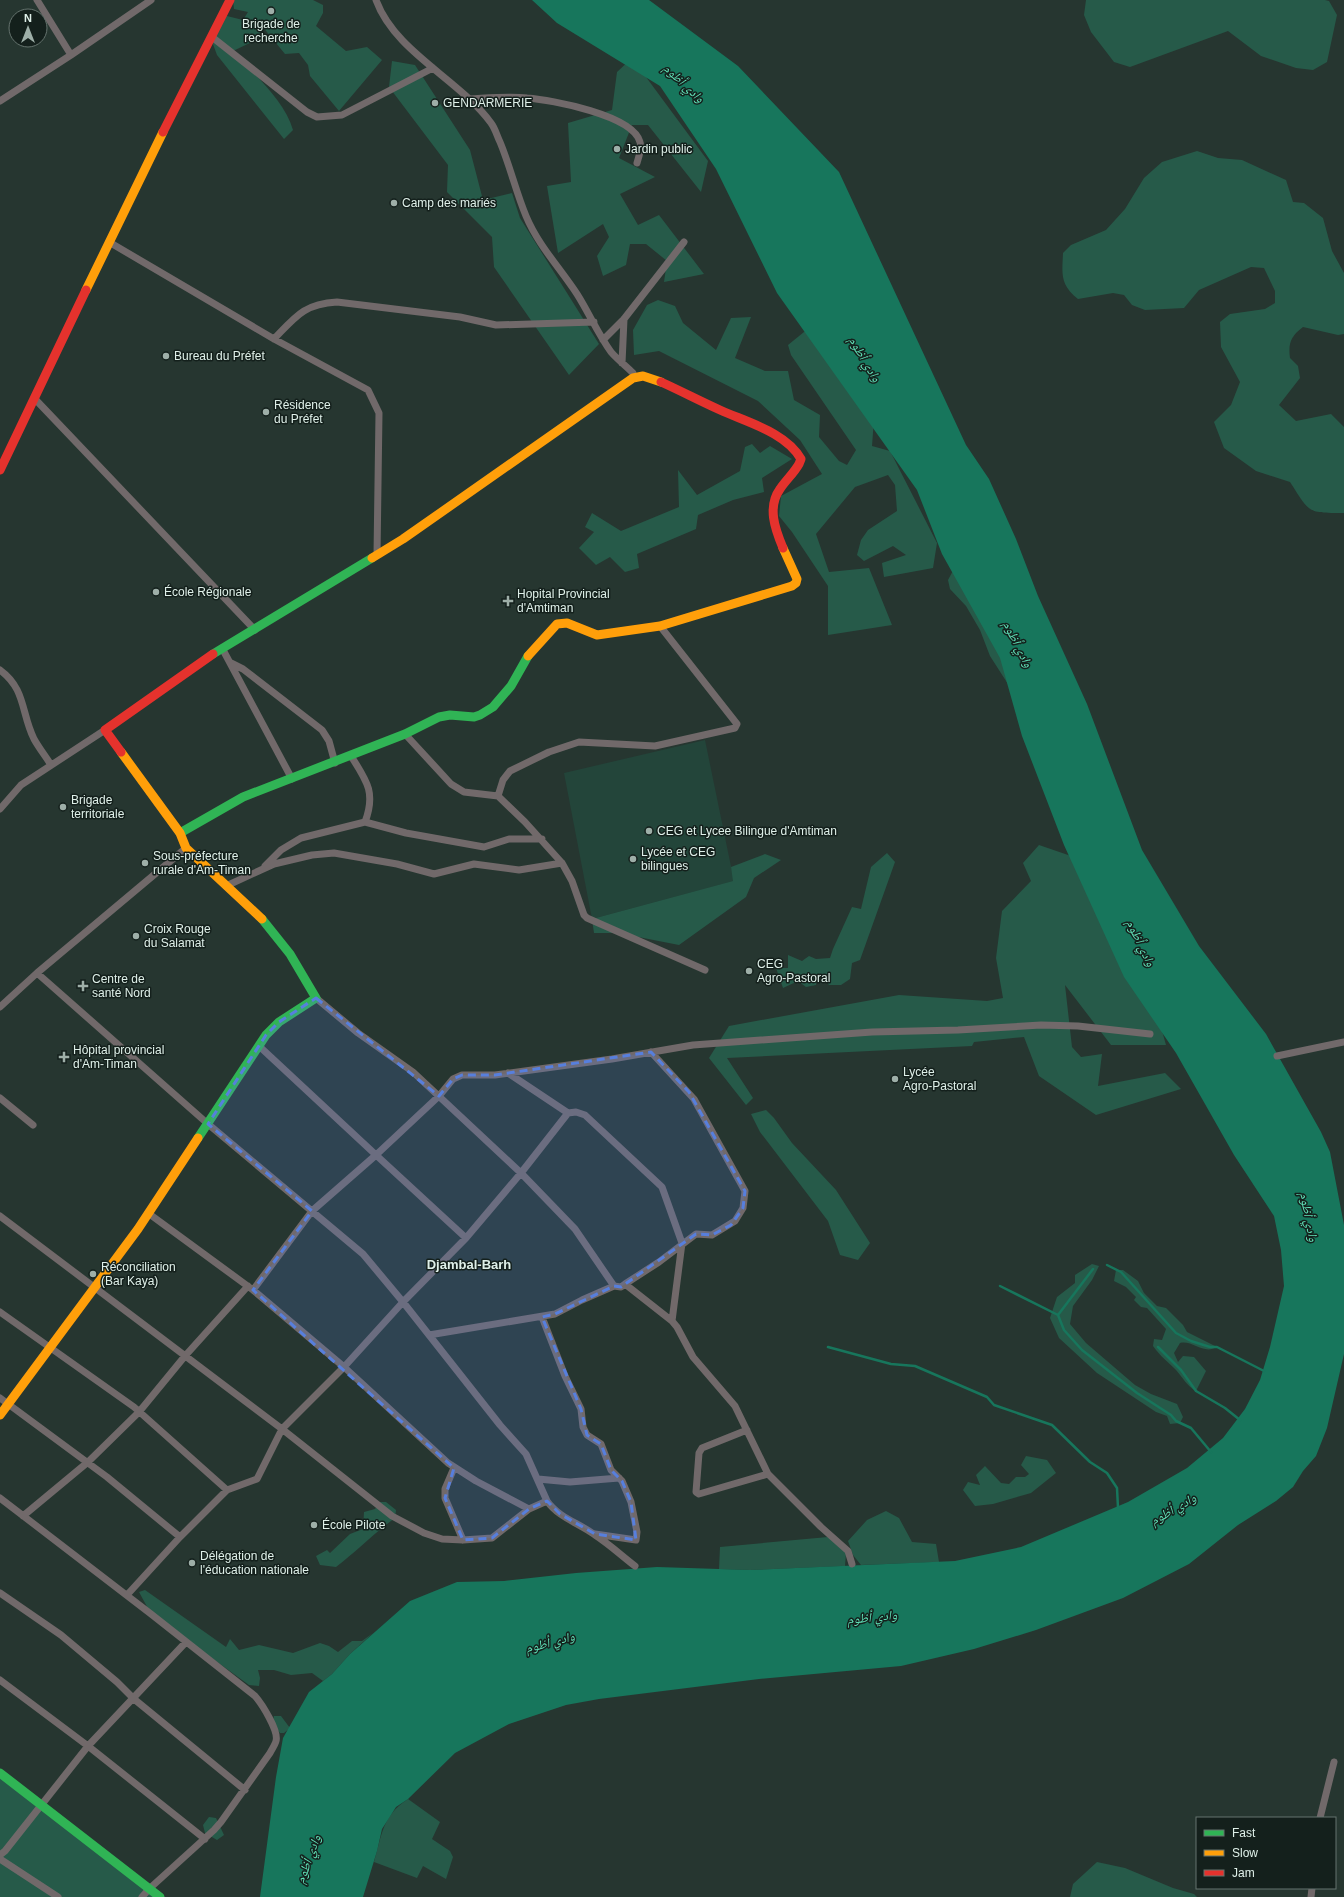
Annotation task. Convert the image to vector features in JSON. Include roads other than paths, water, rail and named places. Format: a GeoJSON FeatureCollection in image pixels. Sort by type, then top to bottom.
{"type":"FeatureCollection","features":[{"type":"Feature","properties":{"kind":"street"},"geometry":{"type":"LineString","coordinates":[[37,0],[71,55]]}},
{"type":"Feature","properties":{"kind":"street"},"geometry":{"type":"LineString","coordinates":[[0,101],[71,55],[150,0]]}},
{"type":"Feature","properties":{"kind":"street"},"geometry":{"type":"LineString","coordinates":[[0,470],[160,136],[230,0]]}},
{"type":"Feature","properties":{"kind":"street"},"geometry":{"type":"LineString","coordinates":[[376,0],[386,21],[418,54],[470,100],[492,123],[508,160],[526,217],[545,250],[577,294],[603,340],[613,354],[633,373],[633,378]]}},
{"type":"Feature","properties":{"kind":"street"},"geometry":{"type":"LineString","coordinates":[[212,37],[306,112],[317,117],[342,115],[433,68]]}},
{"type":"Feature","properties":{"kind":"street"},"geometry":{"type":"LineString","coordinates":[[470,100],[527,98],[584,108],[606,116],[621,123],[638,137],[640,142],[640,150],[637,163]]}},
{"type":"Feature","properties":{"kind":"street"},"geometry":{"type":"LineString","coordinates":[[109,242],[274,339],[368,390],[379,413],[377,555]]}},
{"type":"Feature","properties":{"kind":"street"},"geometry":{"type":"LineString","coordinates":[[603,340],[624,319],[684,242]]}},
{"type":"Feature","properties":{"kind":"street"},"geometry":{"type":"LineString","coordinates":[[274,339],[295,317],[306,309],[320,303],[337,302],[460,317],[496,324],[594,322]]}},
{"type":"Feature","properties":{"kind":"street"},"geometry":{"type":"LineString","coordinates":[[622,363],[624,319]]}},
{"type":"Feature","properties":{"kind":"street"},"geometry":{"type":"LineString","coordinates":[[0,809],[21,785],[105,730],[222,648],[377,555],[633,378],[642,376],[656,379],[720,410],[767,429],[797,452],[801,459],[799,466],[778,492],[773,504],[772,518],[797,579],[796,583],[792,586],[660,626],[597,636],[569,623],[563,622],[557,624],[531,651],[511,686],[492,707],[474,717],[450,715],[439,717],[404,734],[335,763],[243,797],[180,833]]}},
{"type":"Feature","properties":{"kind":"street"},"geometry":{"type":"LineString","coordinates":[[35,399],[254,630]]}},
{"type":"Feature","properties":{"kind":"street"},"geometry":{"type":"LineString","coordinates":[[498,796],[503,780],[510,771],[548,752],[579,742],[655,746],[736,728],[737,724],[660,626]]}},
{"type":"Feature","properties":{"kind":"street"},"geometry":{"type":"LineString","coordinates":[[222,648],[292,779]]}},
{"type":"Feature","properties":{"kind":"street"},"geometry":{"type":"LineString","coordinates":[[231,663],[243,669],[322,730],[329,741],[335,763]]}},
{"type":"Feature","properties":{"kind":"street"},"geometry":{"type":"LineString","coordinates":[[0,670],[10,677],[19,693],[34,738],[51,765]]}},
{"type":"Feature","properties":{"kind":"street"},"geometry":{"type":"LineString","coordinates":[[105,730],[149,793],[180,833],[186,848],[266,923],[290,954],[316,998],[358,1033],[413,1072],[521,1173],[575,1229],[614,1286]]}},
{"type":"Feature","properties":{"kind":"street"},"geometry":{"type":"LineString","coordinates":[[404,734],[451,784],[464,792],[498,796],[542,839],[562,863],[572,881],[584,915],[705,970]]}},
{"type":"Feature","properties":{"kind":"street"},"geometry":{"type":"LineString","coordinates":[[351,756],[368,782],[370,808],[365,822]]}},
{"type":"Feature","properties":{"kind":"street"},"geometry":{"type":"LineString","coordinates":[[262,870],[281,850],[300,838],[365,822],[406,833],[484,847],[509,839],[542,839]]}},
{"type":"Feature","properties":{"kind":"street"},"geometry":{"type":"LineString","coordinates":[[0,1007],[37,973],[186,848]]}},
{"type":"Feature","properties":{"kind":"street"},"geometry":{"type":"LineString","coordinates":[[226,886],[274,864],[312,855],[334,853],[404,865],[434,874],[474,864],[519,870],[562,863]]}},
{"type":"Feature","properties":{"kind":"street"},"geometry":{"type":"LineString","coordinates":[[37,973],[208,1124],[363,1254],[403,1302],[500,1426],[526,1454],[547,1501],[552,1508],[595,1534],[635,1566]]}},
{"type":"Feature","properties":{"kind":"street"},"geometry":{"type":"LineString","coordinates":[[0,1415],[138,1229],[271,1029],[279,1022],[316,998]]}},
{"type":"Feature","properties":{"kind":"street"},"geometry":{"type":"LineString","coordinates":[[23,1516],[88,1462],[139,1412],[185,1356],[250,1288],[312,1211],[376,1155],[439,1096],[457,1076],[508,1073],[612,1059],[694,1045],[872,1032],[958,1030],[1041,1025],[1078,1026],[1150,1034]]}},
{"type":"Feature","properties":{"kind":"street"},"geometry":{"type":"LineString","coordinates":[[1278,1056],[1344,1042]]}},
{"type":"Feature","properties":{"kind":"street"},"geometry":{"type":"LineString","coordinates":[[259,1046],[466,1238]]}},
{"type":"Feature","properties":{"kind":"street"},"geometry":{"type":"LineString","coordinates":[[429,1335],[555,1314],[614,1286],[621,1287],[659,1262],[696,1234],[712,1235],[736,1221],[743,1208],[745,1191],[694,1099],[651,1052]]}},
{"type":"Feature","properties":{"kind":"street"},"geometry":{"type":"LineString","coordinates":[[508,1073],[568,1113],[576,1112],[585,1115],[660,1184],[682,1244],[672,1321]]}},
{"type":"Feature","properties":{"kind":"street"},"geometry":{"type":"LineString","coordinates":[[0,1098],[33,1125]]}},
{"type":"Feature","properties":{"kind":"street"},"geometry":{"type":"LineString","coordinates":[[127,1595],[180,1537],[227,1490],[257,1479],[282,1429],[344,1368],[403,1302],[466,1238],[521,1173],[568,1113]]}},
{"type":"Feature","properties":{"kind":"street"},"geometry":{"type":"LineString","coordinates":[[148,1213],[250,1288],[344,1368],[454,1468],[529,1509]]}},
{"type":"Feature","properties":{"kind":"street"},"geometry":{"type":"LineString","coordinates":[[0,1216],[282,1429],[392,1516],[424,1533],[442,1538],[463,1540],[492,1538],[529,1509],[547,1501]]}},
{"type":"Feature","properties":{"kind":"street"},"geometry":{"type":"LineString","coordinates":[[625,1284],[677,1326],[692,1357],[735,1406],[768,1474],[848,1552],[852,1564]]}},
{"type":"Feature","properties":{"kind":"street"},"geometry":{"type":"LineString","coordinates":[[0,1312],[139,1412],[227,1490]]}},
{"type":"Feature","properties":{"kind":"street"},"geometry":{"type":"LineString","coordinates":[[542,1317],[565,1376],[581,1408],[583,1427],[587,1435],[601,1444],[611,1470],[620,1478],[632,1502],[636,1540],[595,1534]]}},
{"type":"Feature","properties":{"kind":"street"},"geometry":{"type":"LineString","coordinates":[[0,1398],[88,1462],[180,1537]]}},
{"type":"Feature","properties":{"kind":"street"},"geometry":{"type":"LineString","coordinates":[[747,1430],[702,1448],[699,1453],[696,1492],[699,1494],[768,1474]]}},
{"type":"Feature","properties":{"kind":"street"},"geometry":{"type":"LineString","coordinates":[[454,1468],[445,1489],[445,1498],[463,1540]]}},
{"type":"Feature","properties":{"kind":"street"},"geometry":{"type":"LineString","coordinates":[[538,1480],[570,1482],[620,1478]]}},
{"type":"Feature","properties":{"kind":"street"},"geometry":{"type":"LineString","coordinates":[[0,1498],[127,1595],[255,1696],[260,1702],[274,1730],[276,1742],[245,1790],[221,1822],[205,1839],[149,1888],[142,1897]]}},
{"type":"Feature","properties":{"kind":"street"},"geometry":{"type":"LineString","coordinates":[[0,1593],[61,1635],[117,1682],[134,1699],[245,1790]]}},
{"type":"Feature","properties":{"kind":"street"},"geometry":{"type":"LineString","coordinates":[[0,1855],[5,1851],[88,1746],[134,1699],[186,1642]]}},
{"type":"Feature","properties":{"kind":"street"},"geometry":{"type":"LineString","coordinates":[[0,1680],[88,1746],[205,1839]]}},
{"type":"Feature","properties":{"kind":"street"},"geometry":{"type":"LineString","coordinates":[[1320,1817],[1334,1762]]}},
{"type":"Feature","properties":{"kind":"street"},"geometry":{"type":"LineString","coordinates":[[0,1773],[160,1897]]}},
{"type":"Feature","properties":{"kind":"street"},"geometry":{"type":"LineString","coordinates":[[0,1859],[58,1897]]}},
{"type":"Feature","properties":{"kind":"water","name":"وادي أظوم"},"geometry":{"type":"Polygon","coordinates":[[[532,0],[649,0],[738,66],[839,172],[966,445],[989,479],[1016,539],[1038,596],[1087,704],[1142,850],[1199,946],[1266,1034],[1321,1132],[1330,1152],[1344,1225],[1344,1354],[1327,1428],[1316,1456],[1303,1471],[1293,1487],[1276,1501],[1238,1525],[1189,1564],[1123,1598],[1036,1630],[974,1649],[901,1666],[759,1679],[599,1699],[566,1705],[509,1724],[455,1753],[408,1799],[396,1807],[382,1829],[363,1897],[260,1897],[276,1777],[283,1738],[309,1692],[332,1674],[350,1654],[410,1601],[457,1582],[504,1581],[576,1573],[657,1567],[750,1570],[955,1561],[1021,1547],[1128,1502],[1187,1468],[1223,1438],[1245,1409],[1260,1380],[1270,1347],[1284,1286],[1281,1250],[1274,1216],[1234,1155],[1176,1053],[1124,977],[1064,845],[1022,736],[1000,658],[942,554],[917,490],[777,293],[716,169],[660,86],[557,23],[532,0]]]}},
{"type":"Feature","properties":{"kind":"waterway"},"geometry":{"type":"LineString","coordinates":[[1107,1265],[1121,1272],[1176,1333],[1191,1341],[1210,1347],[1217,1347],[1264,1371]]}},
{"type":"Feature","properties":{"kind":"waterway"},"geometry":{"type":"LineString","coordinates":[[1058,1315],[1093,1269]]}},
{"type":"Feature","properties":{"kind":"waterway"},"geometry":{"type":"LineString","coordinates":[[1000,1286],[1058,1315],[1064,1330],[1082,1350],[1137,1393],[1171,1415],[1176,1421],[1191,1428],[1211,1452]]}},
{"type":"Feature","properties":{"kind":"waterway"},"geometry":{"type":"LineString","coordinates":[[828,1347],[891,1364],[915,1366],[987,1397],[994,1405],[1052,1425],[1090,1462],[1107,1473],[1117,1488],[1118,1508]]}},
{"type":"Feature","properties":{"kind":"waterway"},"geometry":{"type":"LineString","coordinates":[[1158,1347],[1181,1370],[1196,1391],[1225,1408],[1240,1420]]}},
{"type":"Feature","properties":{"kind":"place","name":"Brigade de recherche"},"geometry":{"type":"Point","coordinates":[271,11]}},
{"type":"Feature","properties":{"kind":"place","name":"GENDARMERIE"},"geometry":{"type":"Point","coordinates":[435,103]}},
{"type":"Feature","properties":{"kind":"place","name":"Jardin public"},"geometry":{"type":"Point","coordinates":[617,149]}},
{"type":"Feature","properties":{"kind":"place","name":"Camp des mariés"},"geometry":{"type":"Point","coordinates":[394,203]}},
{"type":"Feature","properties":{"kind":"place","name":"Bureau du Préfet"},"geometry":{"type":"Point","coordinates":[166,356]}},
{"type":"Feature","properties":{"kind":"place","name":"Résidence du Préfet"},"geometry":{"type":"Point","coordinates":[266,412]}},
{"type":"Feature","properties":{"kind":"place","name":"École Régionale"},"geometry":{"type":"Point","coordinates":[156,592]}},
{"type":"Feature","properties":{"kind":"place","name":"Hopital Provincial d'Amtiman"},"geometry":{"type":"Point","coordinates":[508,601]}},
{"type":"Feature","properties":{"kind":"place","name":"Brigade territoriale"},"geometry":{"type":"Point","coordinates":[63,807]}},
{"type":"Feature","properties":{"kind":"place","name":"CEG et Lycee Bilingue d'Amtiman"},"geometry":{"type":"Point","coordinates":[649,831]}},
{"type":"Feature","properties":{"kind":"place","name":"Lycée et CEG bilingues"},"geometry":{"type":"Point","coordinates":[633,859]}},
{"type":"Feature","properties":{"kind":"place","name":"Sous-préfecture rurale d'Am-Timan"},"geometry":{"type":"Point","coordinates":[145,863]}},
{"type":"Feature","properties":{"kind":"place","name":"Croix Rouge du Salamat"},"geometry":{"type":"Point","coordinates":[136,936]}},
{"type":"Feature","properties":{"kind":"place","name":"CEG Agro-Pastoral"},"geometry":{"type":"Point","coordinates":[749,971]}},
{"type":"Feature","properties":{"kind":"place","name":"Centre de santé Nord"},"geometry":{"type":"Point","coordinates":[83,986]}},
{"type":"Feature","properties":{"kind":"place","name":"Hôpital provincial d'Am-Timan"},"geometry":{"type":"Point","coordinates":[64,1057]}},
{"type":"Feature","properties":{"kind":"place","name":"Lycée Agro-Pastoral"},"geometry":{"type":"Point","coordinates":[895,1079]}},
{"type":"Feature","properties":{"kind":"place","name":"Réconciliation (Bar Kaya)"},"geometry":{"type":"Point","coordinates":[93,1274]}},
{"type":"Feature","properties":{"kind":"place","name":"École Pilote"},"geometry":{"type":"Point","coordinates":[314,1525]}},
{"type":"Feature","properties":{"kind":"place","name":"Délégation de l'éducation nationale"},"geometry":{"type":"Point","coordinates":[192,1563]}},
{"type":"Feature","properties":{"kind":"district","name":"Djambal-Barh"},"geometry":{"type":"Point","coordinates":[469,1264]}}]}
